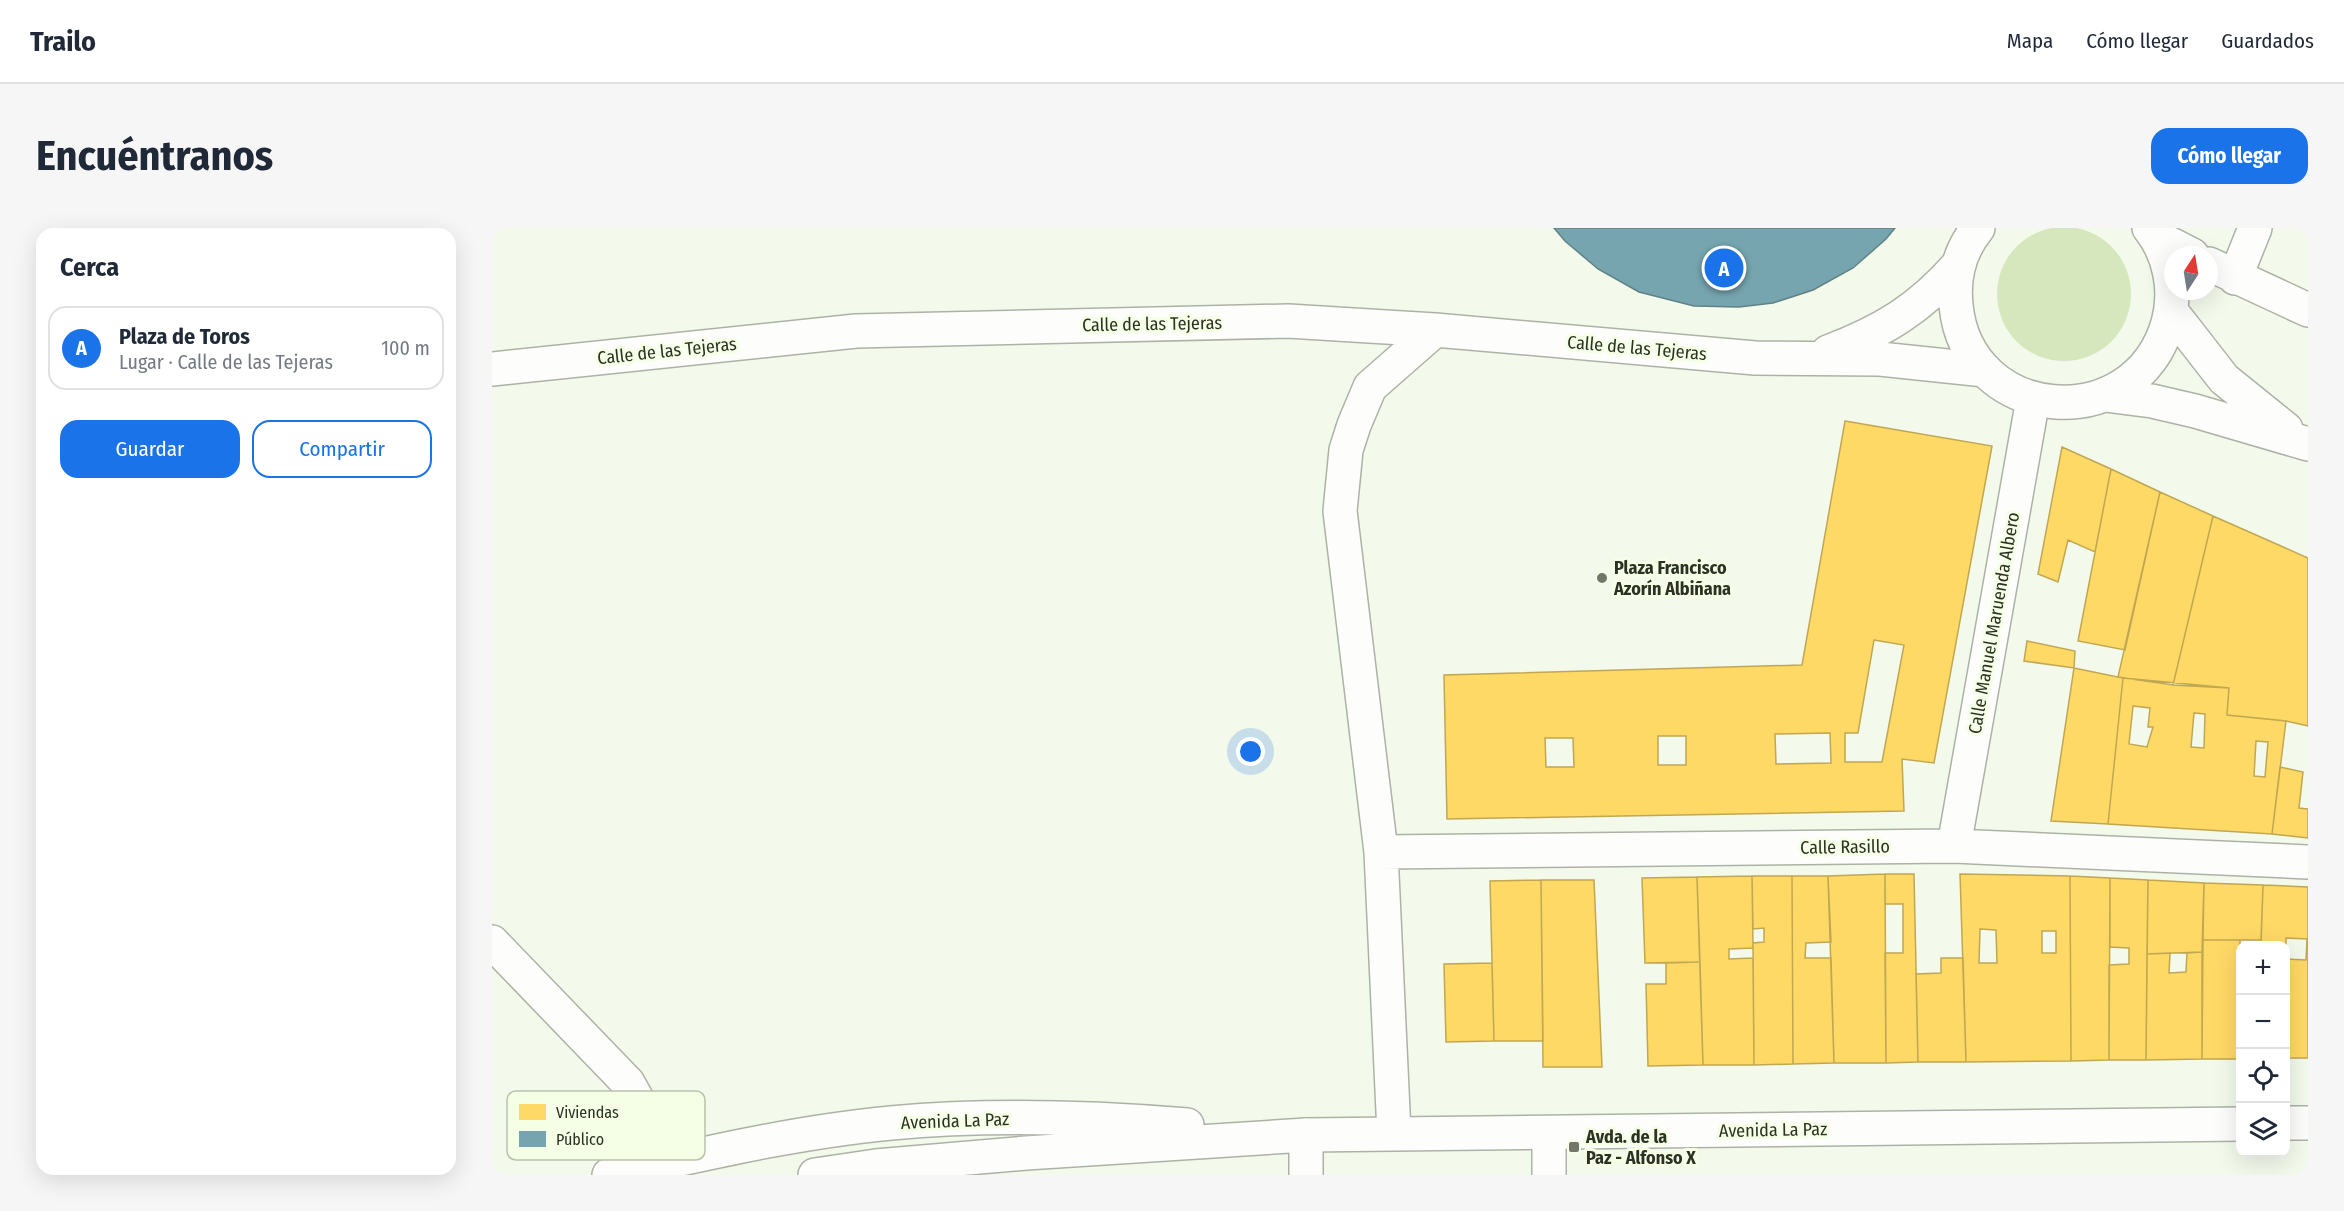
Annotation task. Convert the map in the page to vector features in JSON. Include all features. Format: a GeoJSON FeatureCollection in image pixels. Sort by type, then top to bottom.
{"type":"FeatureCollection","features":[{"type":"Feature","properties":{"kind":"street"},"geometry":{"type":"LineString","coordinates":[[1978,228],[1970,238],[1959,264],[1954,292],[1957,320],[1967,347],[1985,370],[2007,388],[2033,399],[2057,404],[2105,395],[2151,400],[2305,443]]}},
{"type":"Feature","properties":{"kind":"street"},"geometry":{"type":"LineString","coordinates":[[2255,228],[2222,271],[2308,310]]}},
{"type":"Feature","properties":{"kind":"street"},"geometry":{"type":"LineString","coordinates":[[2152,232],[2176,246]]}},
{"type":"Feature","properties":{"kind":"street"},"geometry":{"type":"LineString","coordinates":[[2105,395],[2129,381],[2149,361],[2164,338],[2171,311],[2172,285],[2167,260],[2152,232]]}},
{"type":"Feature","properties":{"kind":"street","name":"Calle de las Tejeras"},"geometry":{"type":"LineString","coordinates":[[1813,358],[1867,337],[1909,313],[1936,290],[1959,264]]}},
{"type":"Feature","properties":{"kind":"street"},"geometry":{"type":"LineString","coordinates":[[2171,311],[2224,379],[2305,443]]}},
{"type":"Feature","properties":{"kind":"street","name":"Calle de las Tejeras"},"geometry":{"type":"LineString","coordinates":[[492,369],[856,331],[1288,321],[1434,330],[1755,358],[1880,359],[1985,370]]}},
{"type":"Feature","properties":{"kind":"street"},"geometry":{"type":"LineString","coordinates":[[1394,1133],[1381,852],[1340,511],[1346,450],[1370,387],[1434,330]]}},
{"type":"Feature","properties":{"kind":"street","name":"Calle Manuel Maruenda Albero"},"geometry":{"type":"LineString","coordinates":[[1954,846],[2033,399]]}},
{"type":"Feature","properties":{"kind":"street","name":"Calle Rasillo"},"geometry":{"type":"LineString","coordinates":[[1381,852],[1954,846],[2308,862]]}},
{"type":"Feature","properties":{"kind":"street"},"geometry":{"type":"LineString","coordinates":[[492,942],[628,1083],[632,1091]]}},
{"type":"Feature","properties":{"kind":"street","name":"Avenida La Paz"},"geometry":{"type":"LineString","coordinates":[[705,1154],[812,1133],[935,1120],[1010,1118],[1124,1121],[1306,1135]]}},
{"type":"Feature","properties":{"kind":"street"},"geometry":{"type":"LineString","coordinates":[[2290,1123],[2308,1123]]}},
{"type":"Feature","properties":{"kind":"street","name":"Avenida La Paz"},"geometry":{"type":"LineString","coordinates":[[815,1175],[876,1166],[1306,1135],[2236,1124]]}},
{"type":"Feature","properties":{"kind":"street"},"geometry":{"type":"LineString","coordinates":[[1549,1133],[1549,1175]]}},
{"type":"Feature","properties":{"kind":"street"},"geometry":{"type":"LineString","coordinates":[[1306,1135],[1306,1175]]}},
{"type":"Feature","properties":{"kind":"street"},"geometry":{"type":"LineString","coordinates":[[655,1160],[656,1164]]}},
{"type":"Feature","properties":{"kind":"street","name":"Avenida La Paz"},"geometry":{"type":"LineString","coordinates":[[609,1175],[676,1160]]}},
{"type":"Feature","properties":{"kind":"green space"},"geometry":{"type":"Polygon","coordinates":[[[2064,227],[2090,232],[2112,246],[2126,268],[2131,294],[2126,320],[2112,342],[2090,356],[2064,361],[2038,356],[2016,342],[2002,320],[1997,294],[2002,268],[2016,246],[2038,232],[2064,227]]]}},
{"type":"Feature","properties":{"kind":"building: Viviendas"},"geometry":{"type":"Polygon","coordinates":[[[1845,421],[1992,446],[1934,763],[1902,759],[1904,811],[1447,819],[1444,675],[1802,665],[1845,421]],[[1874,640],[1858,733],[1845,733],[1845,762],[1882,762],[1904,645],[1874,640]],[[1830,733],[1775,734],[1776,764],[1831,763],[1830,733]],[[1658,736],[1658,765],[1686,765],[1686,736],[1658,736]],[[1545,738],[1546,767],[1574,767],[1573,738],[1545,738]]]}},
{"type":"Feature","properties":{"kind":"building: Viviendas"},"geometry":{"type":"Polygon","coordinates":[[[2062,447],[2111,469],[2095,552],[2068,540],[2058,582],[2038,574],[2062,447]]]}},
{"type":"Feature","properties":{"kind":"building: Viviendas"},"geometry":{"type":"Polygon","coordinates":[[[2111,469],[2160,492],[2125,650],[2078,641],[2111,469]]]}},
{"type":"Feature","properties":{"kind":"building: Viviendas"},"geometry":{"type":"Polygon","coordinates":[[[2160,492],[2213,516],[2173,685],[2118,677],[2160,492]]]}},
{"type":"Feature","properties":{"kind":"building: Viviendas"},"geometry":{"type":"Polygon","coordinates":[[[2213,516],[2308,558],[2308,726],[2286,721],[2227,715],[2229,688],[2173,685],[2213,516]]]}},
{"type":"Feature","properties":{"kind":"building: Viviendas"},"geometry":{"type":"Polygon","coordinates":[[[2027,641],[2075,651],[2074,668],[2024,661],[2027,641]]]}},
{"type":"Feature","properties":{"kind":"building: Viviendas"},"geometry":{"type":"Polygon","coordinates":[[[2074,668],[2123,678],[2108,824],[2051,821],[2074,668]]]}},
{"type":"Feature","properties":{"kind":"building: Viviendas"},"geometry":{"type":"Polygon","coordinates":[[[2123,678],[2229,688],[2227,715],[2286,721],[2272,834],[2108,824],[2123,678]],[[2133,706],[2129,744],[2147,747],[2153,727],[2148,727],[2150,708],[2133,706]],[[2194,713],[2191,747],[2204,748],[2205,714],[2194,713]],[[2256,741],[2254,776],[2265,777],[2268,742],[2256,741]]]}},
{"type":"Feature","properties":{"kind":"building: Viviendas"},"geometry":{"type":"Polygon","coordinates":[[[2280,767],[2303,772],[2299,808],[2308,809],[2308,838],[2272,834],[2280,767]]]}},
{"type":"Feature","properties":{"kind":"building: Viviendas"},"geometry":{"type":"Polygon","coordinates":[[[1885,874],[1914,874],[1918,1062],[1886,1063],[1885,953],[1903,953],[1903,904],[1885,904],[1885,874]]]}},
{"type":"Feature","properties":{"kind":"building: Viviendas"},"geometry":{"type":"Polygon","coordinates":[[[1885,874],[1886,1063],[1834,1063],[1828,876],[1885,874]]]}},
{"type":"Feature","properties":{"kind":"building: Viviendas"},"geometry":{"type":"Polygon","coordinates":[[[1960,874],[2070,876],[2071,1061],[1966,1062],[1960,874]],[[1980,929],[1979,963],[1997,963],[1996,930],[1980,929]],[[2042,931],[2042,953],[2056,953],[2056,931],[2042,931]]]}},
{"type":"Feature","properties":{"kind":"building: Viviendas"},"geometry":{"type":"Polygon","coordinates":[[[1752,876],[1792,876],[1793,1064],[1754,1065],[1753,943],[1764,942],[1764,928],[1753,929],[1752,876]]]}},
{"type":"Feature","properties":{"kind":"building: Viviendas"},"geometry":{"type":"Polygon","coordinates":[[[1752,876],[1753,948],[1729,949],[1729,959],[1753,958],[1754,1065],[1703,1065],[1697,877],[1752,876]]]}},
{"type":"Feature","properties":{"kind":"building: Viviendas"},"geometry":{"type":"Polygon","coordinates":[[[1792,876],[1828,876],[1831,942],[1806,943],[1805,958],[1831,958],[1834,1063],[1793,1064],[1792,876]]]}},
{"type":"Feature","properties":{"kind":"building: Viviendas"},"geometry":{"type":"Polygon","coordinates":[[[2070,876],[2110,878],[2109,1060],[2071,1061],[2070,876]]]}},
{"type":"Feature","properties":{"kind":"building: Viviendas"},"geometry":{"type":"Polygon","coordinates":[[[1697,877],[1700,962],[1645,963],[1642,878],[1697,877]]]}},
{"type":"Feature","properties":{"kind":"building: Viviendas"},"geometry":{"type":"Polygon","coordinates":[[[2110,878],[2148,880],[2146,1060],[2109,1060],[2109,965],[2129,964],[2129,948],[2110,947],[2110,878]]]}},
{"type":"Feature","properties":{"kind":"building: Viviendas"},"geometry":{"type":"Polygon","coordinates":[[[1541,880],[1594,880],[1602,1067],[1543,1067],[1541,880]]]}},
{"type":"Feature","properties":{"kind":"building: Viviendas"},"geometry":{"type":"Polygon","coordinates":[[[1541,880],[1543,1041],[1494,1041],[1490,881],[1541,880]]]}},
{"type":"Feature","properties":{"kind":"building: Viviendas"},"geometry":{"type":"Polygon","coordinates":[[[2148,880],[2204,883],[2202,952],[2147,954],[2148,880]]]}},
{"type":"Feature","properties":{"kind":"building: Viviendas"},"geometry":{"type":"Polygon","coordinates":[[[2204,883],[2263,885],[2261,940],[2203,940],[2204,883]]]}},
{"type":"Feature","properties":{"kind":"building: Viviendas"},"geometry":{"type":"Polygon","coordinates":[[[2263,885],[2308,887],[2308,1058],[2290,1058],[2290,959],[2306,960],[2307,939],[2286,938],[2286,941],[2261,941],[2263,885]]]}},
{"type":"Feature","properties":{"kind":"building: Viviendas"},"geometry":{"type":"Polygon","coordinates":[[[2203,940],[2240,940],[2236,941],[2236,1059],[2202,1059],[2203,940]]]}},
{"type":"Feature","properties":{"kind":"building: Viviendas"},"geometry":{"type":"Polygon","coordinates":[[[2202,952],[2202,1059],[2146,1060],[2147,954],[2170,953],[2169,973],[2186,972],[2187,953],[2202,952]]]}},
{"type":"Feature","properties":{"kind":"building: Viviendas"},"geometry":{"type":"Polygon","coordinates":[[[1941,958],[1963,958],[1966,1062],[1918,1062],[1916,974],[1941,973],[1941,958]]]}},
{"type":"Feature","properties":{"kind":"building: Viviendas"},"geometry":{"type":"Polygon","coordinates":[[[1700,962],[1703,1065],[1648,1066],[1646,984],[1666,984],[1666,963],[1700,962]]]}},
{"type":"Feature","properties":{"kind":"building: Viviendas"},"geometry":{"type":"Polygon","coordinates":[[[1492,963],[1494,1041],[1446,1042],[1444,964],[1492,963]]]}},
{"type":"Feature","properties":{"kind":"building: Público"},"geometry":{"type":"Polygon","coordinates":[[[1554,228],[1895,228],[1853,268],[1813,290],[1773,303],[1739,307],[1694,306],[1639,292],[1598,269],[1565,241],[1554,228]]]}},
{"type":"Feature","properties":{"kind":"place","name":"Plaza de Toros"},"geometry":{"type":"Point","coordinates":[1724,268]}},
{"type":"Feature","properties":{"kind":"place","name":"Plaza Francisco Azorín Albiñana"},"geometry":{"type":"Point","coordinates":[1602,578]}},
{"type":"Feature","properties":{"kind":"place","name":"Avda. de la Paz - Alfonso X"},"geometry":{"type":"Point","coordinates":[1574,1147]}}]}
